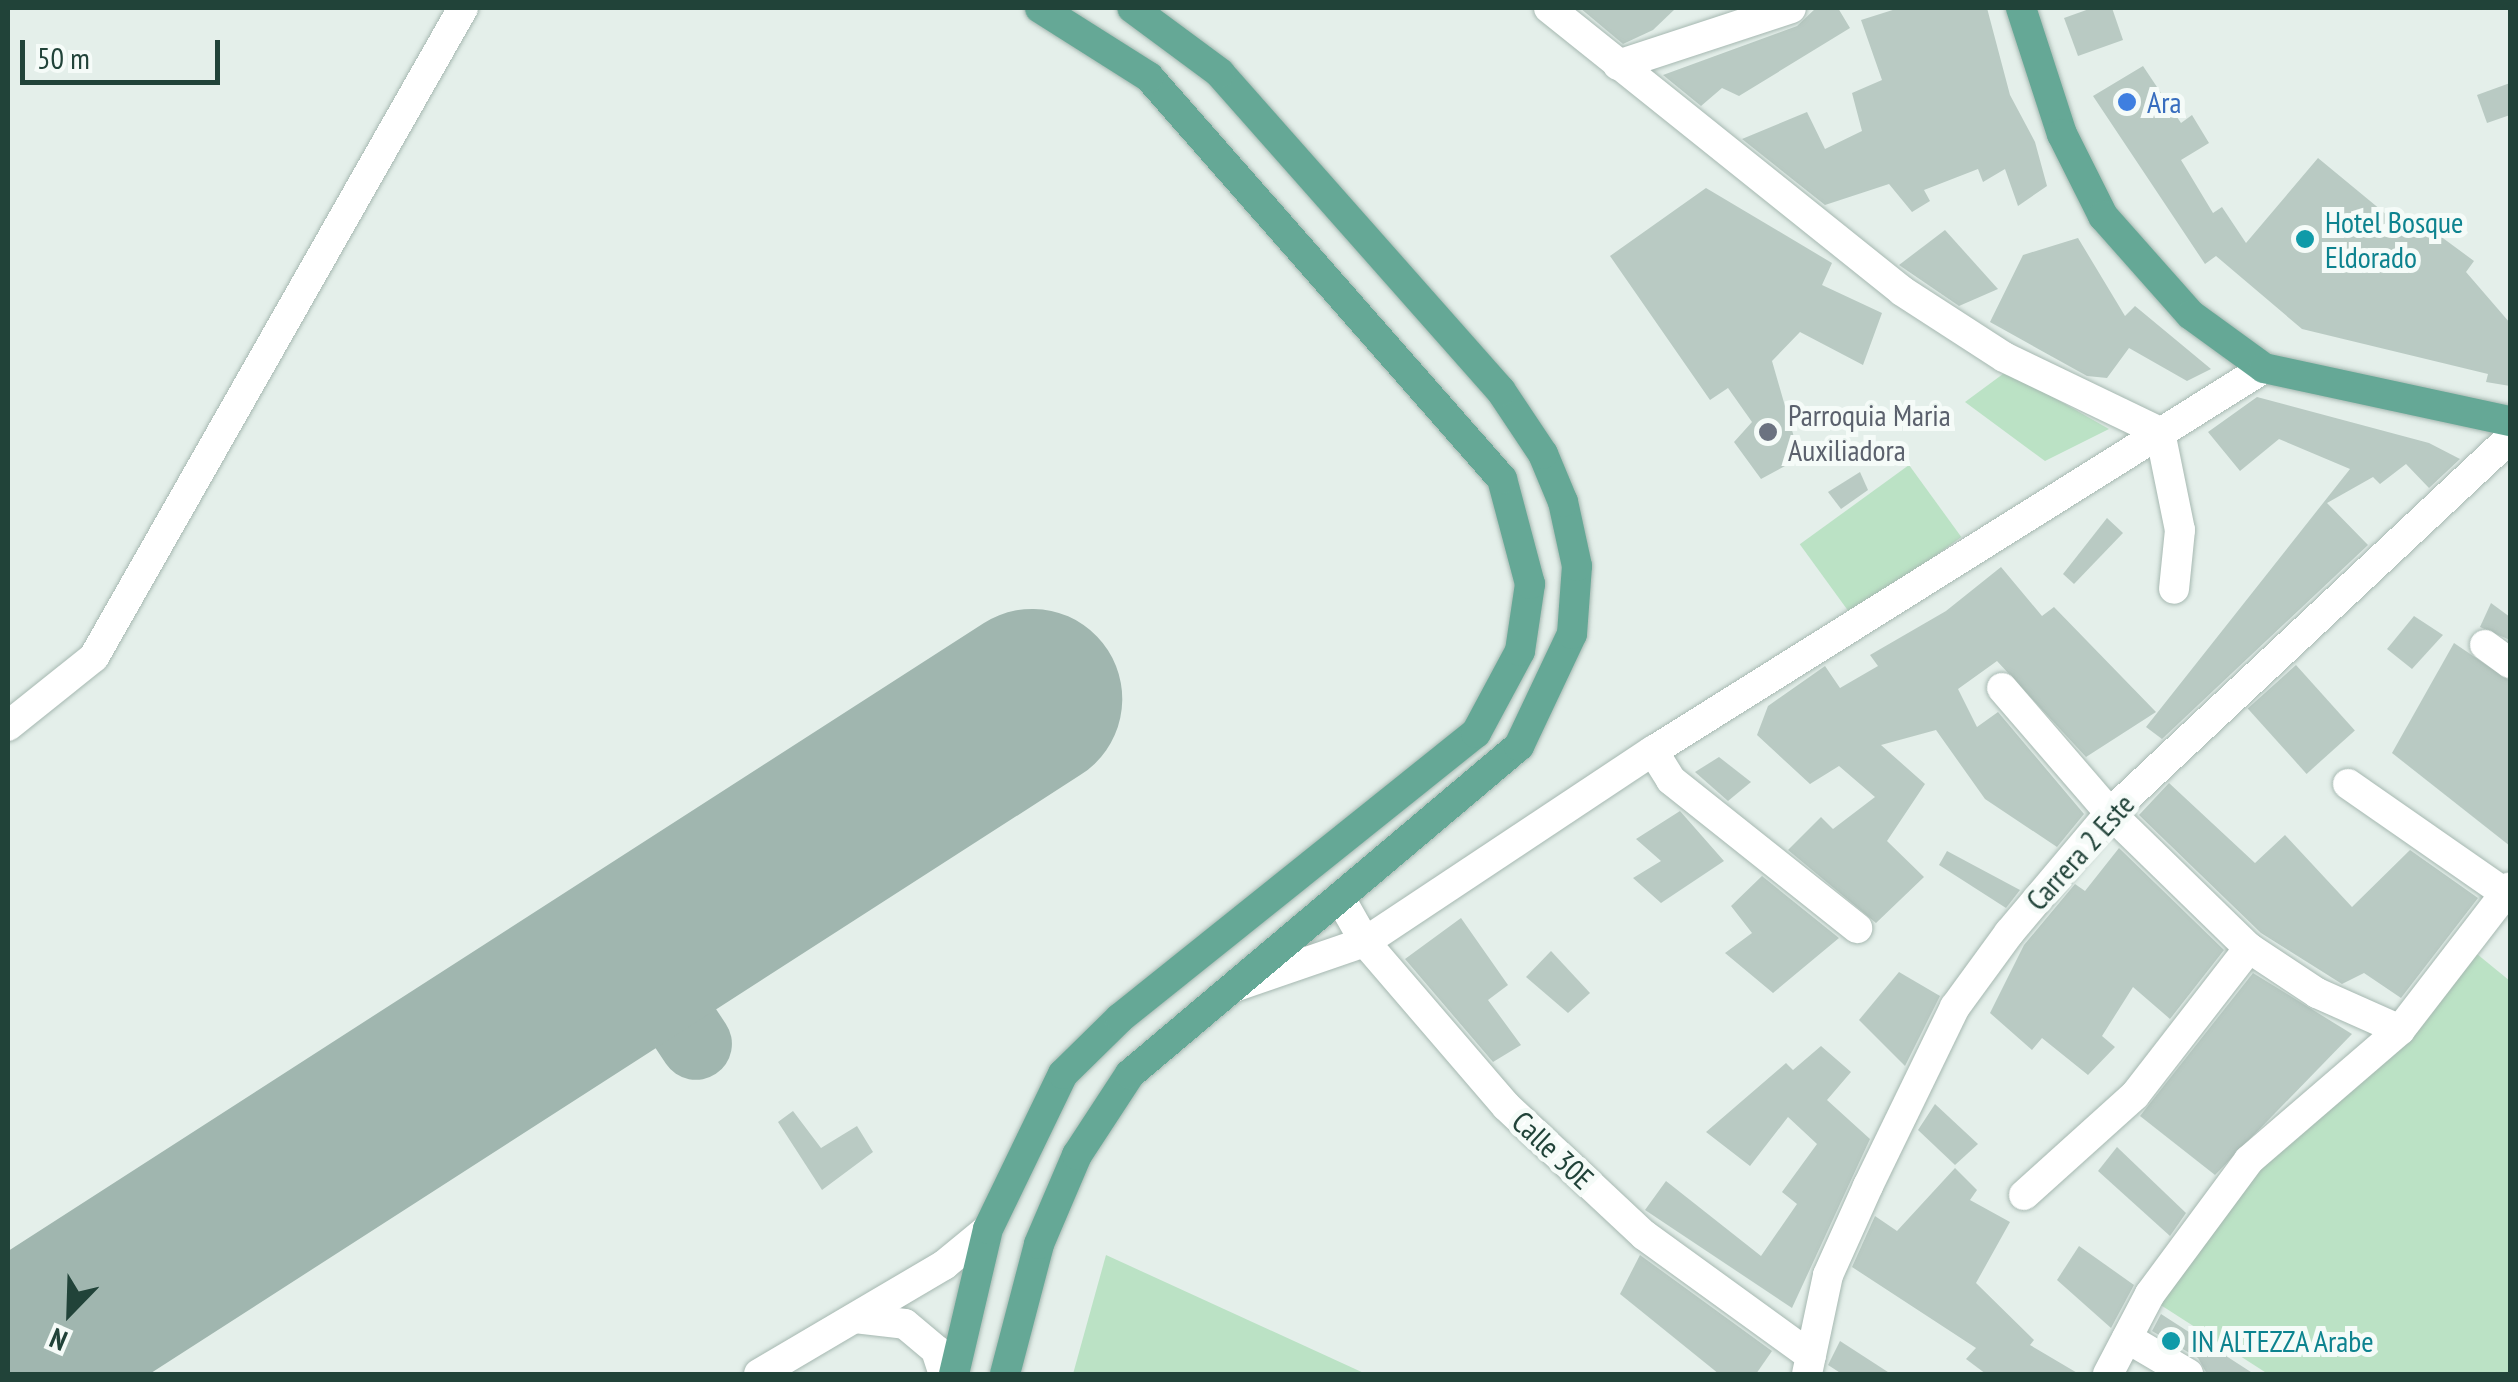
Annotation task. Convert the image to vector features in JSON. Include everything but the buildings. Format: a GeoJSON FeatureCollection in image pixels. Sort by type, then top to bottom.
{"type":"FeatureCollection","features":[{"type":"Feature","properties":{"kind":"main road"},"geometry":{"type":"LineString","coordinates":[[954,1374],[988,1228],[1063,1074],[1120,1018],[1476,733],[1520,650],[1530,584],[1502,480],[1149,76],[1040,8]]}},
{"type":"Feature","properties":{"kind":"main road"},"geometry":{"type":"LineString","coordinates":[[1005,1374],[1038,1244],[1101,1114],[1130,1074],[1485,780],[1519,746],[1544,703],[1572,634],[1576,566],[1563,502],[1543,454],[1501,391],[1220,74],[1132,8]]}},
{"type":"Feature","properties":{"kind":"main road"},"geometry":{"type":"LineString","coordinates":[[2020,8],[2062,134],[2104,216],[2191,315],[2264,368],[2430,410],[2510,421]]}},
{"type":"Feature","properties":{"kind":"street"},"geometry":{"type":"LineString","coordinates":[[8,726],[94,657],[462,8]]}},
{"type":"Feature","properties":{"kind":"street"},"geometry":{"type":"LineString","coordinates":[[1549,8],[1902,291],[2004,357],[2160,432]]}},
{"type":"Feature","properties":{"kind":"street"},"geometry":{"type":"LineString","coordinates":[[1618,65],[1791,8]]}},
{"type":"Feature","properties":{"kind":"street"},"geometry":{"type":"LineString","coordinates":[[1234,987],[1365,942],[1653,750],[2264,368]]}},
{"type":"Feature","properties":{"kind":"street"},"geometry":{"type":"LineString","coordinates":[[2160,432],[2180,530],[2174,589]]}},
{"type":"Feature","properties":{"kind":"street","name":"Carrera 2 Este"},"geometry":{"type":"LineString","coordinates":[[1809,1365],[1828,1275],[1955,1007],[2110,813],[2510,438]]}},
{"type":"Feature","properties":{"kind":"street"},"geometry":{"type":"LineString","coordinates":[[2485,644],[2510,664]]}},
{"type":"Feature","properties":{"kind":"street"},"geometry":{"type":"LineString","coordinates":[[2002,688],[2110,813],[2248,948],[2317,993],[2400,1030]]}},
{"type":"Feature","properties":{"kind":"street"},"geometry":{"type":"LineString","coordinates":[[1653,750],[1671,780],[1857,928]]}},
{"type":"Feature","properties":{"kind":"street"},"geometry":{"type":"LineString","coordinates":[[2108,1374],[2127,1338],[2250,1160],[2400,1030],[2508,890],[2348,784]]}},
{"type":"Feature","properties":{"kind":"street","name":"Calle 30E"},"geometry":{"type":"LineString","coordinates":[[1340,898],[1365,942],[1506,1106],[1630,1222],[1809,1365]]}},
{"type":"Feature","properties":{"kind":"street"},"geometry":{"type":"LineString","coordinates":[[2024,1194],[2135,1095],[2248,948]]}},
{"type":"Feature","properties":{"kind":"street"},"geometry":{"type":"LineString","coordinates":[[759,1374],[854,1318],[988,1228]]}},
{"type":"Feature","properties":{"kind":"street"},"geometry":{"type":"LineString","coordinates":[[854,1318],[915,1330],[936,1350],[944,1374]]}},
{"type":"Feature","properties":{"kind":"street"},"geometry":{"type":"LineString","coordinates":[[2127,1338],[2188,1374]]}},
{"type":"Feature","properties":{"kind":"green space"},"geometry":{"type":"Polygon","coordinates":[[[2007,371],[2109,429],[2045,461],[1965,402],[2007,371]]]}},
{"type":"Feature","properties":{"kind":"green space"},"geometry":{"type":"Polygon","coordinates":[[[1909,465],[1961,537],[1852,616],[1800,544],[1909,465]]]}},
{"type":"Feature","properties":{"kind":"green space"},"geometry":{"type":"Polygon","coordinates":[[[2477,954],[2510,981],[2510,1374],[2268,1374],[2156,1302],[2244,1180],[2477,954]]]}},
{"type":"Feature","properties":{"kind":"green space"},"geometry":{"type":"Polygon","coordinates":[[[1106,1255],[1366,1374],[1073,1374],[1106,1255]]]}},
{"type":"Feature","properties":{"kind":"taxiway"},"geometry":{"type":"LineString","coordinates":[[636,954],[696,1044]]}},
{"type":"Feature","properties":{"kind":"runway"},"geometry":{"type":"LineString","coordinates":[[8,1358],[1032,699]]}},
{"type":"Feature","properties":{"kind":"place","name":"Ara"},"geometry":{"type":"Point","coordinates":[2127,102]}},
{"type":"Feature","properties":{"kind":"place","name":"Hotel Bosque Eldorado"},"geometry":{"type":"Point","coordinates":[2305,239]}},
{"type":"Feature","properties":{"kind":"place","name":"Parroquia Maria Auxiliadora"},"geometry":{"type":"Point","coordinates":[1768,432]}},
{"type":"Feature","properties":{"kind":"place","name":"IN ALTEZZA Arabe"},"geometry":{"type":"Point","coordinates":[2171,1341]}}]}
